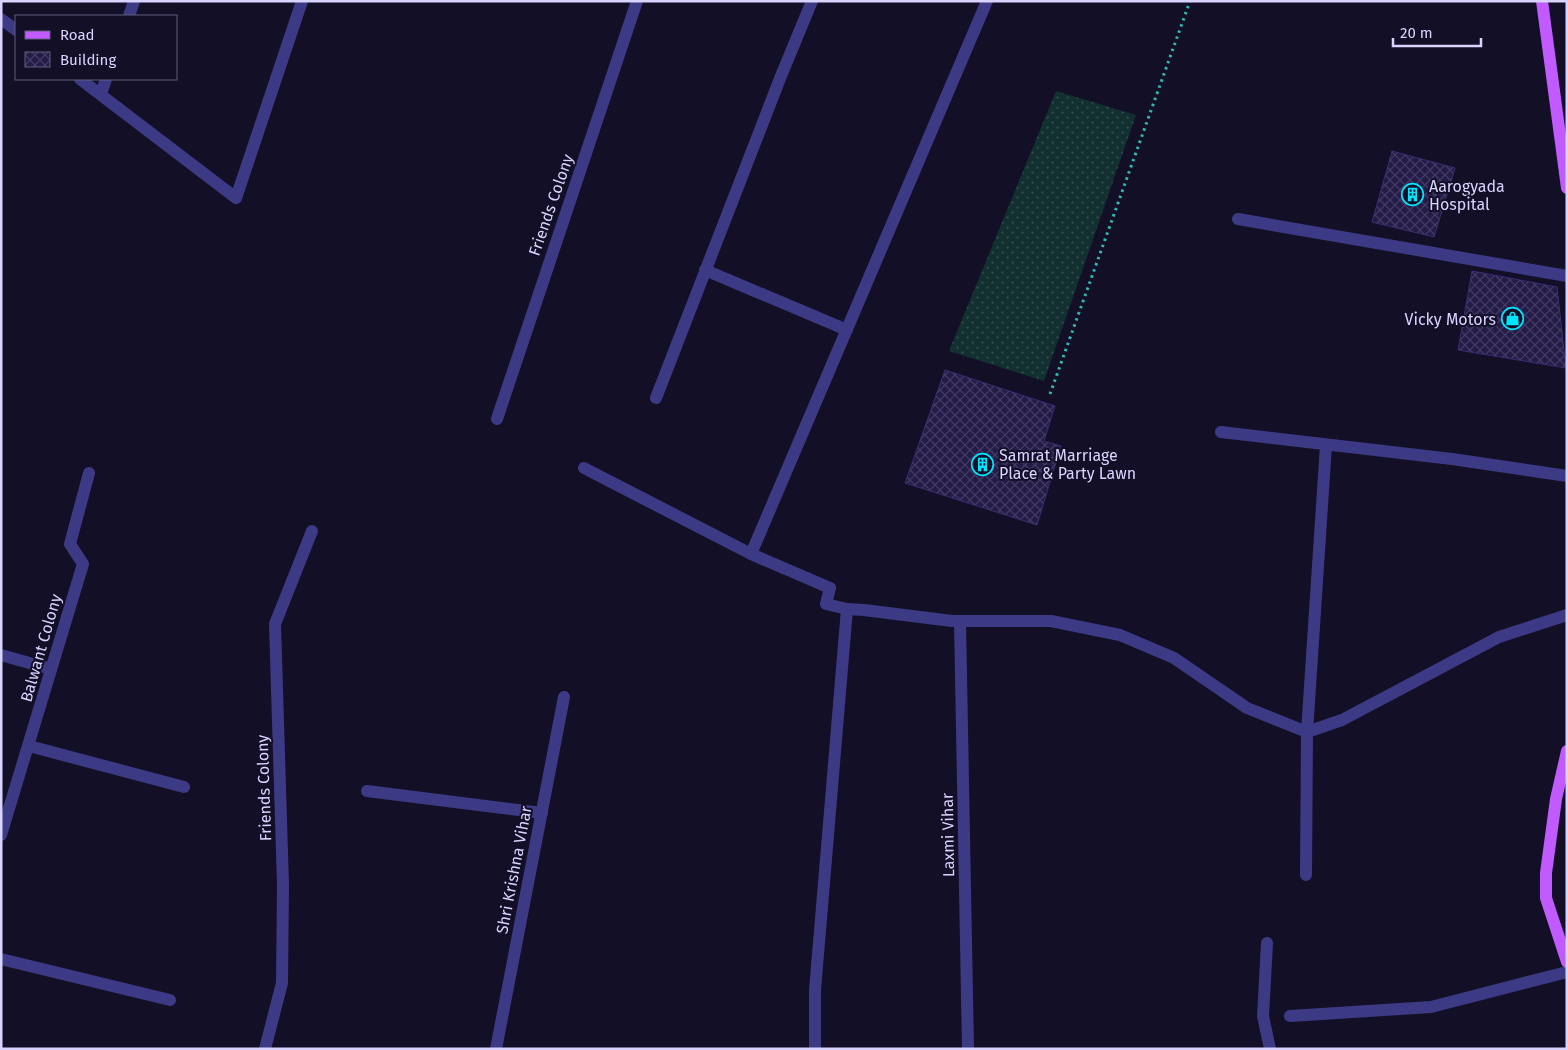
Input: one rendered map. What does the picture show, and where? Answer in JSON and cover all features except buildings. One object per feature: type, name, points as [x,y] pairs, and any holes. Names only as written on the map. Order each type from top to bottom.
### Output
[{"type":"main road","points":[[1542,1],[1567,188]]},
{"type":"main road","points":[[1567,751],[1556,799],[1546,874],[1546,898],[1567,962]]},
{"type":"street","points":[[129,15],[134,1]]},
{"type":"street","points":[[81,80],[236,198],[302,1]]},
{"type":"street","name":"Friends Colony","points":[[497,419],[636,1]]},
{"type":"street","points":[[656,398],[812,1]]},
{"type":"street","points":[[751,554],[986,1]]},
{"type":"street","points":[[1,19],[15,29]]},
{"type":"street","points":[[101,94],[106,80]]},
{"type":"street","points":[[1238,220],[1567,276]]},
{"type":"street","points":[[705,270],[847,330]]},
{"type":"street","points":[[1221,432],[1452,459],[1567,476]]},
{"type":"street","points":[[1306,875],[1308,732],[1326,445]]},
{"type":"street","points":[[584,468],[751,554],[830,588],[826,604],[847,609],[960,620],[1051,621],[1120,635],[1174,658],[1247,708],[1308,732],[1342,720],[1499,637],[1567,615]]},
{"type":"street","name":"Balwant Colony","points":[[1,835],[83,564],[70,544],[89,473]]},
{"type":"street","name":"Friends Colony","points":[[265,1049],[282,983],[283,885],[276,624],[312,531]]},
{"type":"street","points":[[815,1049],[815,990],[847,609]]},
{"type":"street","name":"Laxmi Vihar","points":[[960,620],[968,1049]]},
{"type":"street","points":[[1,655],[52,669]]},
{"type":"street","name":"Shri Krishna Vihar","points":[[496,1049],[564,697]]},
{"type":"street","points":[[29,746],[184,787]]},
{"type":"street","points":[[367,791],[542,813]]},
{"type":"street","points":[[1267,942],[1264,1016],[1270,1049]]},
{"type":"street","points":[[1,960],[170,1000]]},
{"type":"street","points":[[1290,1016],[1431,1007],[1567,972]]},
{"type":"path","points":[[1050,394],[1190,1]]},
{"type":"green space","points":[[1056,91],[1136,115],[1044,381],[949,351]]},
{"type":"place","name":"Aarogyada Hospital","points":[[1413,195]]},
{"type":"place","name":"Vicky Motors","points":[[1512,319]]},
{"type":"place","name":"Samrat Marriage Place & Party Lawn","points":[[983,464]]}]
